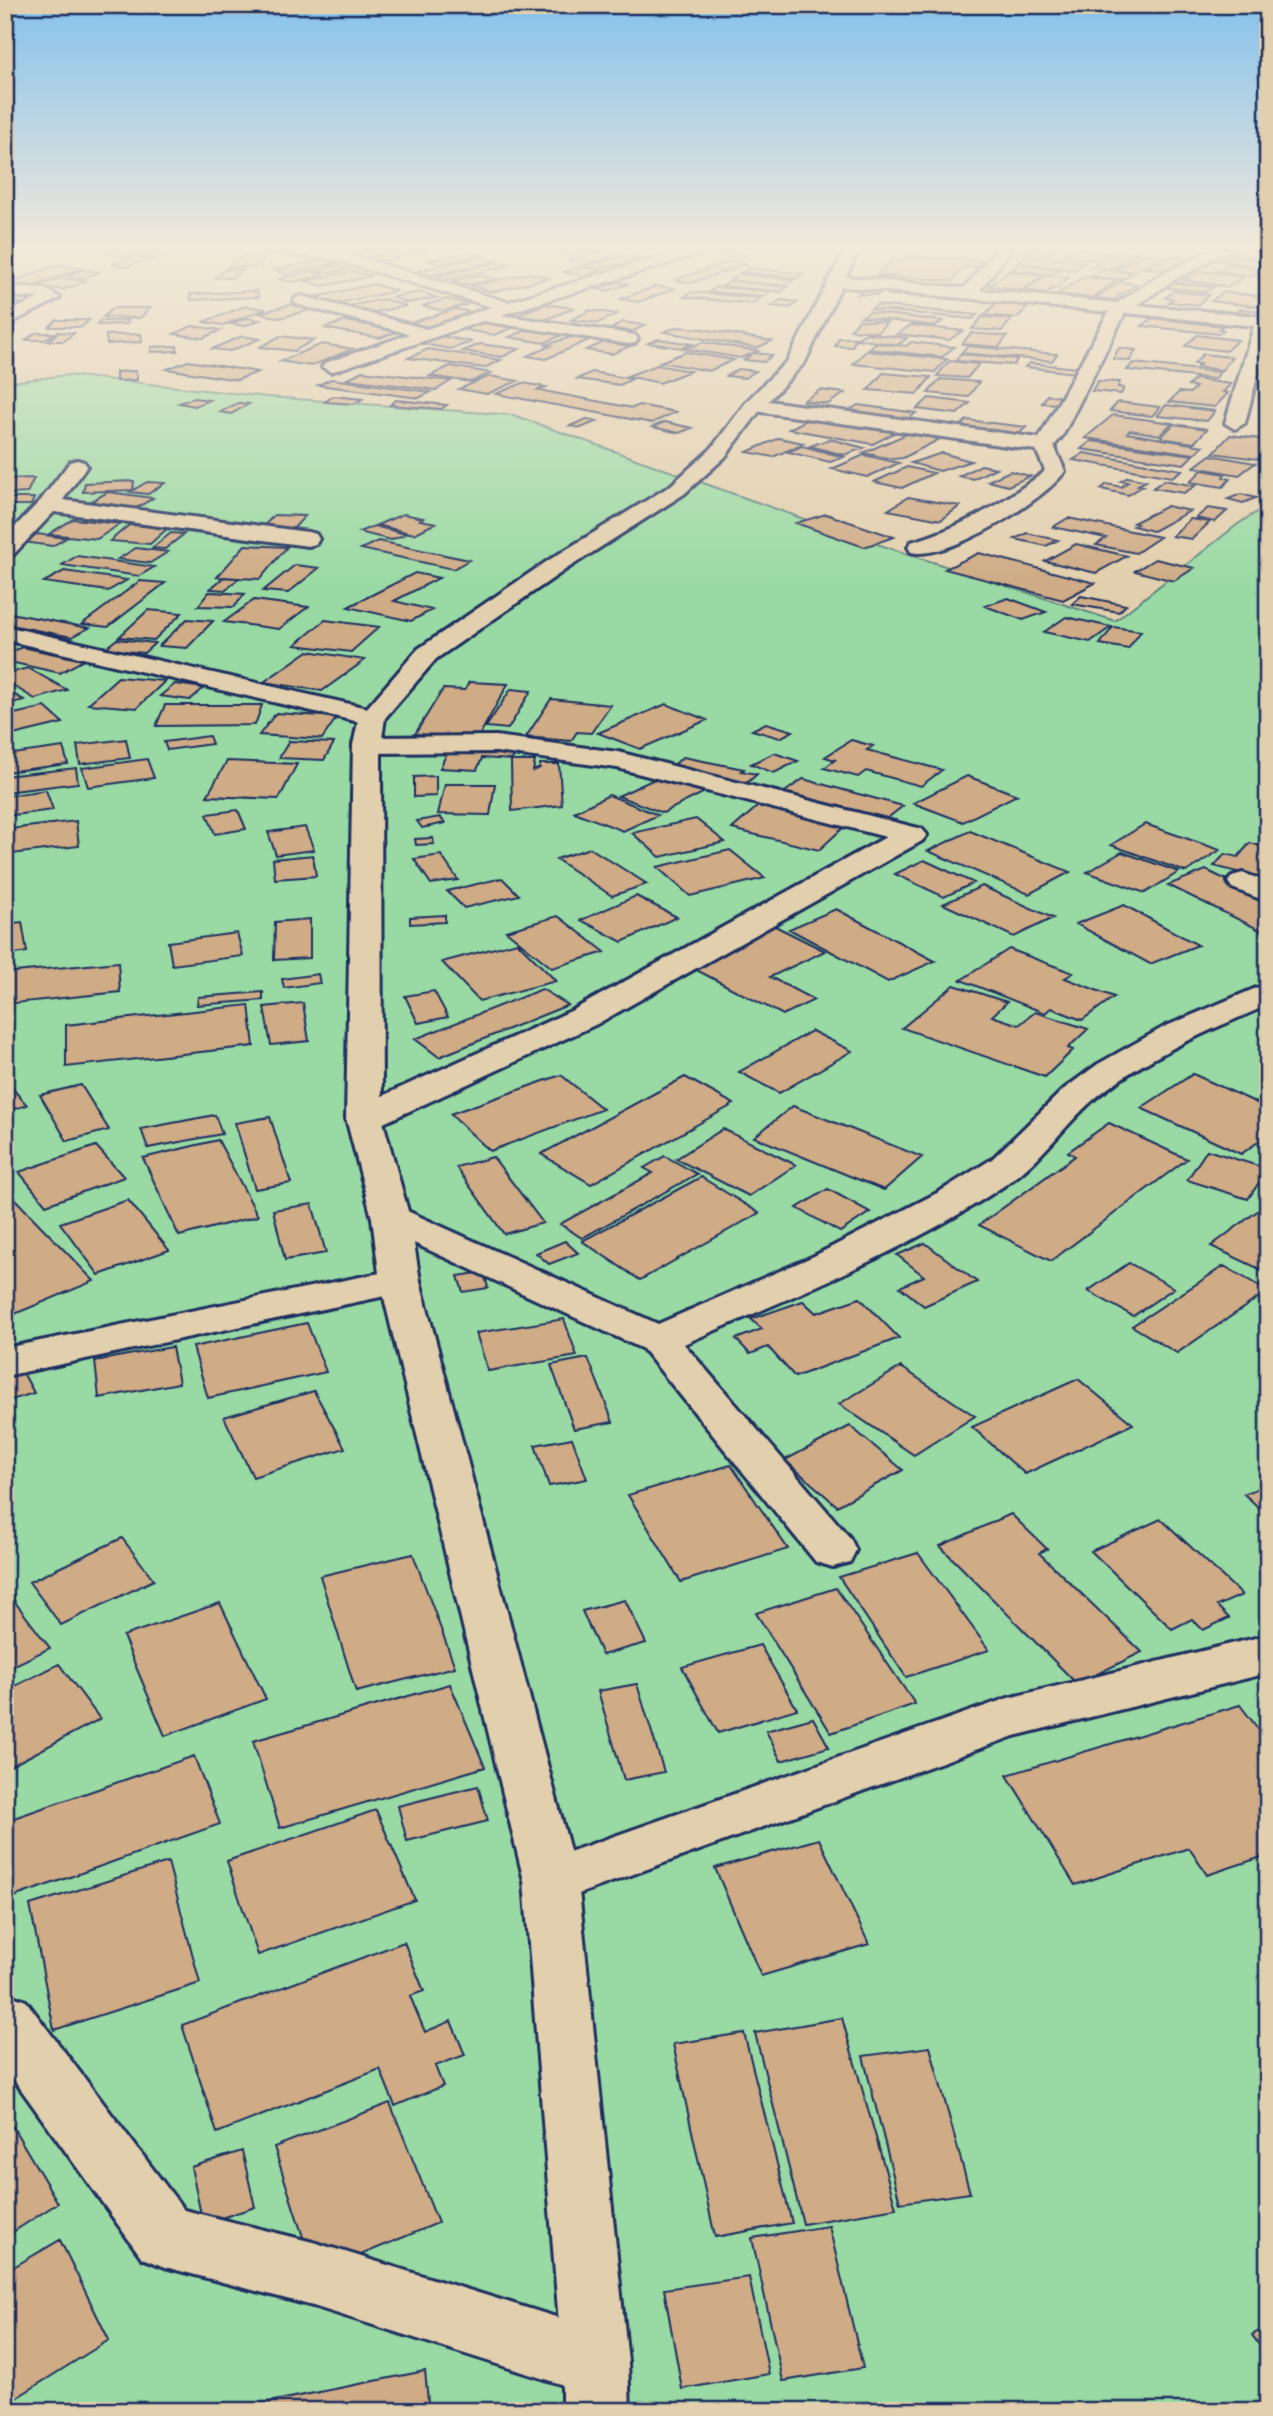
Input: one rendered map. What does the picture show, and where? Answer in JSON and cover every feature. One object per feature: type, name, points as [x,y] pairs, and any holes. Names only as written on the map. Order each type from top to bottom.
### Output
[{"type":"street","points":[[331,367],[346,362]]},
{"type":"street","points":[[5,2019],[165,2236],[313,2274],[596,2386],[551,1881],[400,1282],[391,1218],[364,1118],[370,731],[427,654],[557,565],[687,482],[718,453],[754,405],[796,362]]},
{"type":"street","points":[[1044,444],[1053,435],[1091,362]]},
{"type":"street","points":[[1236,423],[1250,362]]},
{"type":"street","points":[[754,405],[1044,444]]},
{"type":"street","points":[[919,547],[974,530],[1051,477],[1055,471],[1044,444]]},
{"type":"street","points":[[5,550],[49,505],[77,466]]},
{"type":"street","points":[[49,505],[308,539]]},
{"type":"street","points":[[5,633],[370,731],[618,760],[912,835],[586,1017],[364,1118]]},
{"type":"street","points":[[658,1340],[824,1266],[995,1175],[1028,1147],[1087,1088],[1133,1056],[1188,1028],[1268,993]]},
{"type":"street","points":[[391,1218],[658,1340],[833,1550]]},
{"type":"street","points":[[5,1362],[400,1282]]},
{"type":"street","points":[[551,1881],[1008,1718],[1268,1654]]},
{"type":"green space","points":[[67,375],[269,397],[513,415],[843,533],[1115,621],[1238,524],[1268,505],[1268,2411],[5,2411],[5,383]]},
{"type":"building","points":[[193,362],[258,372],[237,380],[167,369]]},
{"type":"building","points":[[285,362],[322,362],[311,366]]},
{"type":"building","points":[[436,362],[497,362],[484,368]]},
{"type":"building","points":[[661,362],[730,362],[709,371]]},
{"type":"building","points":[[855,362],[944,362],[935,372],[853,364]]},
{"type":"building","points":[[948,362],[979,364],[967,378],[937,376]]},
{"type":"building","points":[[967,362],[1016,362],[1014,365]]},
{"type":"building","points":[[1196,362],[1228,362],[1222,370],[1197,367],[1200,364],[1194,364]]},
{"type":"building","points":[[1029,363],[1078,368],[1074,373],[1025,367]]},
{"type":"building","points":[[1133,363],[1220,372],[1215,379],[1127,370]]},
{"type":"building","points":[[657,365],[690,371],[660,383],[627,376]]},
{"type":"building","points":[[450,366],[491,373],[471,382],[430,376]]},
{"type":"building","points":[[738,369],[756,371],[745,378],[727,376]]},
{"type":"building","points":[[136,371],[137,380],[116,381],[116,372]]},
{"type":"building","points":[[362,371],[451,381],[436,390],[347,379]]},
{"type":"building","points":[[592,372],[632,379],[620,385],[577,379]]},
{"type":"building","points":[[883,373],[931,377],[917,394],[868,390]]},
{"type":"building","points":[[490,376],[518,381],[487,394],[459,389]]},
{"type":"building","points":[[331,379],[431,392],[419,398],[318,385]]},
{"type":"building","points":[[940,379],[979,382],[968,397],[928,393]]},
{"type":"building","points":[[1195,379],[1231,384],[1223,392],[1228,393],[1215,407],[1169,402],[1179,392],[1190,393],[1196,387],[1188,386]]},
{"type":"building","points":[[1098,381],[1120,382],[1118,387],[1124,388],[1121,394],[1092,391]]},
{"type":"building","points":[[523,383],[546,387],[538,390],[633,408],[639,405],[676,412],[652,423],[496,394]]},
{"type":"building","points":[[820,390],[845,393],[828,404],[803,401]]},
{"type":"building","points":[[1047,395],[1063,397],[1058,404],[1042,403]]},
{"type":"building","points":[[333,396],[362,399],[354,404],[325,402]]},
{"type":"building","points":[[194,398],[209,400],[195,406],[179,403]]},
{"type":"building","points":[[929,398],[970,403],[957,414],[917,409]]},
{"type":"building","points":[[396,400],[447,405],[441,409],[390,405]]},
{"type":"building","points":[[1118,402],[1160,407],[1152,416],[1110,411]]},
{"type":"building","points":[[238,403],[249,404],[231,414],[220,412]]},
{"type":"building","points":[[858,405],[916,413],[901,424],[842,415]]},
{"type":"building","points":[[1166,405],[1215,411],[1207,421],[1157,416]]},
{"type":"building","points":[[816,415],[900,430],[873,444],[789,429]]},
{"type":"building","points":[[1113,415],[1172,423],[1160,435],[1130,430],[1127,433],[1203,446],[1194,454],[1085,438]]},
{"type":"building","points":[[587,419],[597,421],[581,428],[570,426]]},
{"type":"building","points":[[967,420],[1026,427],[1018,435],[958,428]]},
{"type":"building","points":[[665,422],[692,428],[679,433],[652,427]]},
{"type":"building","points":[[1174,424],[1207,429],[1194,443],[1160,438]]},
{"type":"building","points":[[909,433],[940,439],[903,458],[893,459],[863,453]]},
{"type":"building","points":[[1230,435],[1268,440],[1268,448],[1258,459],[1213,453]]},
{"type":"building","points":[[779,438],[804,443],[773,457],[747,452]]},
{"type":"building","points":[[830,439],[864,448],[844,455],[810,446]]},
{"type":"building","points":[[1091,441],[1193,455],[1184,464],[1081,449]]},
{"type":"building","points":[[802,446],[844,457],[830,462],[788,452]]},
{"type":"building","points":[[942,453],[971,461],[940,471],[911,463]]},
{"type":"building","points":[[1084,453],[1182,470],[1172,477],[1073,460]]},
{"type":"building","points":[[864,455],[899,463],[867,477],[832,469]]},
{"type":"building","points":[[1210,455],[1255,463],[1239,475],[1194,467]]},
{"type":"building","points":[[981,465],[996,468],[973,479],[959,476]]},
{"type":"building","points":[[907,467],[934,473],[902,488],[874,482]]},
{"type":"building","points":[[1202,470],[1225,474],[1223,477],[1230,479],[1223,487],[1190,482]]},
{"type":"building","points":[[1010,471],[1030,476],[1008,486],[988,481]]},
{"type":"building","points":[[1128,477],[1146,481],[1138,485],[1143,486],[1128,495],[1101,489],[1107,484],[1121,487],[1128,482],[1121,481]]},
{"type":"building","points":[[34,478],[27,493],[5,494],[5,479]]},
{"type":"building","points":[[1164,480],[1195,486],[1184,493],[1153,488]]},
{"type":"building","points":[[134,481],[133,490],[83,492],[85,483]]},
{"type":"building","points":[[147,482],[165,483],[148,494],[130,492]]},
{"type":"building","points":[[108,492],[153,498],[133,510],[86,504]]},
{"type":"building","points":[[1241,494],[1256,498],[1243,503],[1228,499]]},
{"type":"building","points":[[908,497],[960,506],[941,520],[888,510]]},
{"type":"building","points":[[5,498],[34,498],[31,505],[5,505]]},
{"type":"building","points":[[1167,506],[1190,511],[1153,531],[1133,526],[1137,524],[1133,523]]},
{"type":"building","points":[[1208,508],[1227,511],[1215,522],[1196,518]]},
{"type":"building","points":[[403,514],[436,523],[414,534],[377,525]]},
{"type":"building","points":[[826,514],[894,537],[864,547],[796,523]]},
{"type":"building","points":[[274,515],[305,516],[292,530],[262,528]]},
{"type":"building","points":[[1068,518],[1160,537],[1136,553],[1096,545],[1106,538],[1053,527]]},
{"type":"building","points":[[73,519],[120,524],[97,539],[49,534]]},
{"type":"building","points":[[1190,519],[1210,522],[1192,539],[1172,536]]},
{"type":"building","points":[[129,525],[169,527],[150,544],[110,541]]},
{"type":"building","points":[[374,526],[406,534],[391,540],[359,532]]},
{"type":"building","points":[[171,533],[184,534],[165,549],[152,548]]},
{"type":"building","points":[[1027,533],[1058,540],[1046,546],[1015,539]]},
{"type":"building","points":[[37,534],[66,538],[52,546],[23,542]]},
{"type":"building","points":[[378,541],[469,560],[453,569],[361,549]]},
{"type":"building","points":[[1076,544],[1127,556],[1096,573],[1045,561]]},
{"type":"building","points":[[245,545],[287,547],[260,579],[217,577]]},
{"type":"building","points":[[136,548],[168,552],[150,563],[118,559]]},
{"type":"building","points":[[979,553],[1095,583],[1063,600],[945,569]]},
{"type":"building","points":[[77,556],[154,567],[139,576],[62,565]]},
{"type":"building","points":[[1155,559],[1194,568],[1174,581],[1135,571]]},
{"type":"building","points":[[295,565],[319,568],[288,593],[263,591]]},
{"type":"building","points":[[64,571],[127,580],[108,591],[44,582]]},
{"type":"building","points":[[415,573],[439,578],[394,601],[432,610],[411,621],[348,607]]},
{"type":"building","points":[[224,577],[239,578],[226,590],[210,589]]},
{"type":"building","points":[[140,581],[165,583],[108,627],[82,624]]},
{"type":"building","points":[[209,592],[245,594],[234,607],[198,606]]},
{"type":"building","points":[[1081,596],[1126,605],[1119,612],[1072,604]]},
{"type":"building","points":[[1008,598],[1046,612],[1023,620],[985,606]]},
{"type":"building","points":[[254,600],[308,607],[279,629],[224,622]]},
{"type":"building","points":[[148,610],[182,613],[154,640],[119,637]]},
{"type":"building","points":[[5,612],[89,628],[72,637],[5,624]]},
{"type":"building","points":[[1066,617],[1111,627],[1090,642],[1044,632]]},
{"type":"building","points":[[187,619],[213,621],[187,648],[159,646]]},
{"type":"building","points":[[325,620],[379,627],[351,652],[295,645]]},
{"type":"building","points":[[1113,627],[1141,631],[1128,649],[1100,644]]},
{"type":"building","points":[[117,639],[155,643],[144,653],[104,649]]},
{"type":"building","points":[[22,647],[84,660],[60,673],[5,661],[5,655]]},
{"type":"building","points":[[308,651],[365,660],[322,691],[264,682]]},
{"type":"building","points":[[28,668],[67,690],[35,699],[5,681],[5,674]]},
{"type":"building","points":[[118,677],[165,681],[137,708],[88,704]]},
{"type":"building","points":[[469,682],[508,684],[478,738],[415,734],[443,689],[465,690]]},
{"type":"building","points":[[175,684],[204,688],[190,700],[160,696]]},
{"type":"building","points":[[511,689],[531,691],[508,729],[486,727]]},
{"type":"building","points":[[5,690],[24,700],[5,705]]},
{"type":"building","points":[[551,699],[611,705],[591,733],[577,732],[571,741],[526,737]]},
{"type":"building","points":[[666,704],[707,720],[640,749],[598,733]]},
{"type":"building","points":[[165,705],[262,705],[255,725],[156,726]]},
{"type":"building","points":[[45,707],[63,723],[5,737],[5,716]]},
{"type":"building","points":[[276,713],[337,717],[322,739],[259,735]]},
{"type":"building","points":[[766,723],[793,731],[780,738],[752,730]]},
{"type":"building","points":[[209,736],[212,744],[167,750],[164,742]]},
{"type":"building","points":[[126,739],[130,758],[80,764],[77,745]]},
{"type":"building","points":[[851,740],[873,746],[867,750],[942,770],[921,786],[866,771],[858,777],[824,768],[835,760],[825,757]]},
{"type":"building","points":[[289,741],[334,743],[324,760],[279,758]]},
{"type":"building","points":[[63,747],[68,764],[5,772],[5,755]]},
{"type":"building","points":[[449,748],[516,752],[512,760],[482,758],[477,770],[440,768]]},
{"type":"building","points":[[774,753],[798,761],[774,773],[751,764]]},
{"type":"building","points":[[683,757],[757,774],[746,784],[669,769]]},
{"type":"building","points":[[147,759],[154,778],[88,787],[82,768]]},
{"type":"building","points":[[227,761],[297,764],[279,799],[207,796]]},
{"type":"building","points":[[511,761],[535,761],[533,771],[540,768],[540,764],[559,764],[562,805],[512,811]]},
{"type":"building","points":[[76,768],[78,783],[5,792],[5,776]]},
{"type":"building","points":[[663,775],[707,791],[663,813],[618,796]]},
{"type":"building","points":[[436,776],[436,796],[414,797],[414,777]]},
{"type":"building","points":[[967,776],[1017,795],[963,822],[913,803]]},
{"type":"building","points":[[803,779],[903,806],[880,824],[779,796]]},
{"type":"building","points":[[445,784],[495,784],[490,815],[438,814]]},
{"type":"building","points":[[46,790],[53,810],[5,816],[5,796]]},
{"type":"building","points":[[609,795],[658,815],[623,831],[574,812]]},
{"type":"building","points":[[758,806],[845,826],[819,850],[732,829]]},
{"type":"building","points":[[238,810],[246,829],[215,834],[207,814]]},
{"type":"building","points":[[440,817],[445,823],[422,828],[417,821]]},
{"type":"building","points":[[696,819],[725,842],[660,857],[632,833]]},
{"type":"building","points":[[76,821],[79,846],[12,854],[10,829]]},
{"type":"building","points":[[1145,824],[1220,850],[1186,872],[1111,845]]},
{"type":"building","points":[[305,827],[314,850],[276,855],[268,832]]},
{"type":"building","points":[[970,831],[1070,872],[1029,894],[928,851]]},
{"type":"building","points":[[433,838],[434,844],[416,845],[415,839]]},
{"type":"building","points":[[1250,843],[1268,848],[1268,880],[1214,866],[1225,854],[1238,857]]},
{"type":"building","points":[[590,848],[647,884],[612,896],[556,859]]},
{"type":"building","points":[[730,850],[765,878],[690,896],[657,867]]},
{"type":"building","points":[[1122,852],[1179,872],[1145,893],[1087,872]]},
{"type":"building","points":[[313,855],[316,876],[275,879],[273,859]]},
{"type":"building","points":[[441,855],[458,880],[431,884],[414,859]]},
{"type":"building","points":[[924,860],[974,883],[944,897],[895,874]]},
{"type":"building","points":[[1206,870],[1268,900],[1268,934],[1168,885]]},
{"type":"building","points":[[502,878],[519,895],[464,908],[447,891]]},
{"type":"building","points":[[982,886],[1053,918],[1014,937],[943,904]]},
{"type":"building","points":[[636,896],[677,917],[622,942],[581,920]]},
{"type":"building","points":[[1124,905],[1198,945],[1150,964],[1076,924]]},
{"type":"building","points":[[836,909],[935,961],[888,982],[789,929]]},
{"type":"building","points":[[445,915],[445,922],[410,924],[410,917]]},
{"type":"building","points":[[558,916],[605,952],[552,968],[506,931]]},
{"type":"building","points":[[310,919],[310,958],[274,960],[275,922]]},
{"type":"building","points":[[22,922],[27,952],[5,956],[5,924]]},
{"type":"building","points":[[773,925],[825,951],[770,977],[814,1000],[783,1015],[687,965]]},
{"type":"building","points":[[237,933],[243,956],[172,965],[168,942]]},
{"type":"building","points":[[517,942],[556,981],[479,1001],[442,962]]},
{"type":"building","points":[[1009,949],[1073,973],[1065,978],[1114,997],[1082,1020],[1051,1008],[1045,1013],[961,980]]},
{"type":"building","points":[[118,962],[120,992],[5,1004],[5,973]]},
{"type":"building","points":[[318,974],[320,983],[284,988],[282,979]]},
{"type":"building","points":[[954,985],[1007,1002],[992,1016],[1019,1025],[1035,1012],[1088,1029],[1068,1048],[1073,1050],[1045,1077],[902,1028]]},
{"type":"building","points":[[542,989],[568,1005],[439,1057],[415,1039]]},
{"type":"building","points":[[434,991],[448,1017],[418,1023],[405,996]]},
{"type":"building","points":[[263,992],[263,1000],[197,1005],[198,997]]},
{"type":"building","points":[[303,1003],[309,1041],[271,1045],[264,1007]]},
{"type":"building","points":[[249,1005],[254,1046],[66,1067],[66,1025]]},
{"type":"building","points":[[812,1031],[852,1051],[779,1093],[739,1072]]},
{"type":"building","points":[[1193,1074],[1268,1108],[1268,1135],[1241,1154],[1141,1108]]},
{"type":"building","points":[[561,1075],[603,1109],[490,1151],[450,1114]]},
{"type":"building","points":[[685,1077],[734,1104],[591,1184],[541,1154]]},
{"type":"building","points":[[5,1080],[27,1105],[5,1112]]},
{"type":"building","points":[[81,1085],[109,1130],[67,1141],[40,1095]]},
{"type":"building","points":[[793,1106],[922,1157],[884,1190],[754,1137]]},
{"type":"building","points":[[215,1115],[222,1134],[148,1148],[141,1129]]},
{"type":"building","points":[[270,1117],[291,1183],[255,1189],[235,1123]]},
{"type":"building","points":[[1109,1123],[1187,1159],[1051,1261],[979,1225],[1075,1156],[1068,1152]]},
{"type":"building","points":[[723,1129],[796,1165],[749,1196],[676,1159]]},
{"type":"building","points":[[218,1140],[258,1216],[179,1236],[143,1158]]},
{"type":"building","points":[[96,1146],[124,1177],[46,1205],[19,1172]]},
{"type":"building","points":[[1207,1150],[1268,1169],[1248,1199],[1187,1180]]},
{"type":"building","points":[[665,1156],[697,1174],[582,1238],[560,1224],[653,1173],[644,1168]]},
{"type":"building","points":[[493,1157],[543,1223],[504,1234],[456,1167]]},
{"type":"building","points":[[701,1177],[759,1213],[640,1280],[582,1241]]},
{"type":"building","points":[[828,1189],[870,1212],[840,1232],[797,1208]]},
{"type":"building","points":[[10,1194],[94,1281],[5,1318],[5,1196]]},
{"type":"building","points":[[128,1200],[169,1250],[99,1275],[60,1223]]},
{"type":"building","points":[[1268,1203],[1268,1273],[1211,1246]]},
{"type":"building","points":[[312,1204],[326,1253],[285,1260],[273,1210]]},
{"type":"building","points":[[565,1241],[578,1253],[549,1264],[536,1253]]},
{"type":"building","points":[[925,1243],[977,1282],[924,1306],[900,1287],[924,1276],[897,1255]]},
{"type":"building","points":[[1129,1263],[1174,1288],[1133,1316],[1088,1291]]},
{"type":"building","points":[[1224,1266],[1268,1291],[1177,1353],[1132,1326]]},
{"type":"building","points":[[484,1272],[488,1288],[463,1292],[458,1276]]},
{"type":"building","points":[[860,1298],[899,1338],[795,1377],[768,1347],[750,1354],[736,1339],[762,1329],[751,1319],[803,1301],[816,1313]]},
{"type":"building","points":[[564,1319],[577,1356],[488,1371],[476,1333]]},
{"type":"building","points":[[307,1323],[326,1372],[208,1398],[193,1347]]},
{"type":"building","points":[[172,1347],[179,1383],[99,1398],[95,1361]]},
{"type":"building","points":[[588,1358],[613,1422],[574,1429],[551,1365]]},
{"type":"building","points":[[901,1367],[975,1416],[914,1455],[839,1404]]},
{"type":"building","points":[[21,1369],[34,1393],[5,1402],[5,1374]]},
{"type":"building","points":[[1078,1379],[1133,1424],[1025,1474],[972,1427]]},
{"type":"building","points":[[314,1391],[345,1448],[253,1477],[224,1417]]},
{"type":"building","points":[[850,1426],[903,1470],[837,1506],[785,1460]]},
{"type":"building","points":[[572,1438],[587,1479],[549,1486],[535,1445]]},
{"type":"building","points":[[731,1465],[788,1549],[681,1582],[628,1495]]},
{"type":"building","points":[[1268,1486],[1268,1516],[1244,1494]]},
{"type":"building","points":[[1011,1514],[1047,1549],[1039,1553],[1142,1652],[1077,1684],[940,1546]]},
{"type":"building","points":[[1161,1519],[1242,1595],[1217,1606],[1229,1618],[1203,1630],[1192,1619],[1172,1629],[1091,1551]]},
{"type":"building","points":[[122,1538],[154,1580],[61,1625],[29,1582]]},
{"type":"building","points":[[918,1553],[989,1650],[906,1677],[839,1577]]},
{"type":"building","points":[[413,1554],[455,1667],[356,1692],[320,1576]]},
{"type":"building","points":[[836,1588],[915,1704],[831,1733],[756,1613]]},
{"type":"building","points":[[5,1589],[50,1648],[5,1670]]},
{"type":"building","points":[[625,1600],[646,1643],[602,1655],[582,1611]]},
{"type":"building","points":[[220,1603],[266,1699],[165,1736],[123,1636]]},
{"type":"building","points":[[760,1645],[797,1709],[718,1733],[682,1667]]},
{"type":"building","points":[[59,1664],[100,1719],[5,1769],[5,1691]]},
{"type":"building","points":[[450,1684],[485,1767],[280,1828],[253,1741]]},
{"type":"building","points":[[637,1684],[664,1772],[624,1780],[598,1691]]},
{"type":"building","points":[[1240,1705],[1268,1742],[1268,1855],[1207,1875],[1189,1848],[1075,1885],[1007,1775]]},
{"type":"building","points":[[813,1718],[829,1747],[781,1761],[766,1731]]},
{"type":"building","points":[[194,1756],[220,1824],[5,1900],[5,1821]]},
{"type":"building","points":[[478,1786],[488,1821],[407,1841],[398,1806]]},
{"type":"building","points":[[376,1810],[415,1900],[258,1955],[227,1861]]},
{"type":"building","points":[[819,1839],[869,1944],[761,1976],[715,1868]]},
{"type":"building","points":[[168,1862],[200,1983],[54,2030],[30,1905]]},
{"type":"building","points":[[404,1942],[424,1991],[410,1996],[425,2032],[451,2021],[465,2055],[435,2066],[443,2086],[395,2106],[380,2069],[217,2133],[182,2025]]},
{"type":"building","points":[[842,2018],[896,2208],[803,2224],[755,2033]]},
{"type":"building","points":[[744,2033],[792,2223],[715,2237],[673,2044]]},
{"type":"building","points":[[930,2047],[970,2193],[900,2203],[863,2056]]},
{"type":"building","points":[[390,2103],[438,2223],[315,2274],[274,2147]]},
{"type":"building","points":[[5,2114],[58,2203],[5,2237]]},
{"type":"building","points":[[242,2151],[255,2207],[203,2224],[191,2167]]},
{"type":"building","points":[[829,2226],[863,2368],[783,2381],[752,2238]]},
{"type":"building","points":[[60,2240],[109,2340],[5,2405],[5,2272]]},
{"type":"building","points":[[749,2277],[769,2374],[682,2389],[664,2289]]},
{"type":"building","points":[[1268,2326],[1268,2357],[1252,2335]]},
{"type":"building","points":[[425,2371],[429,2411],[224,2411]]}]
